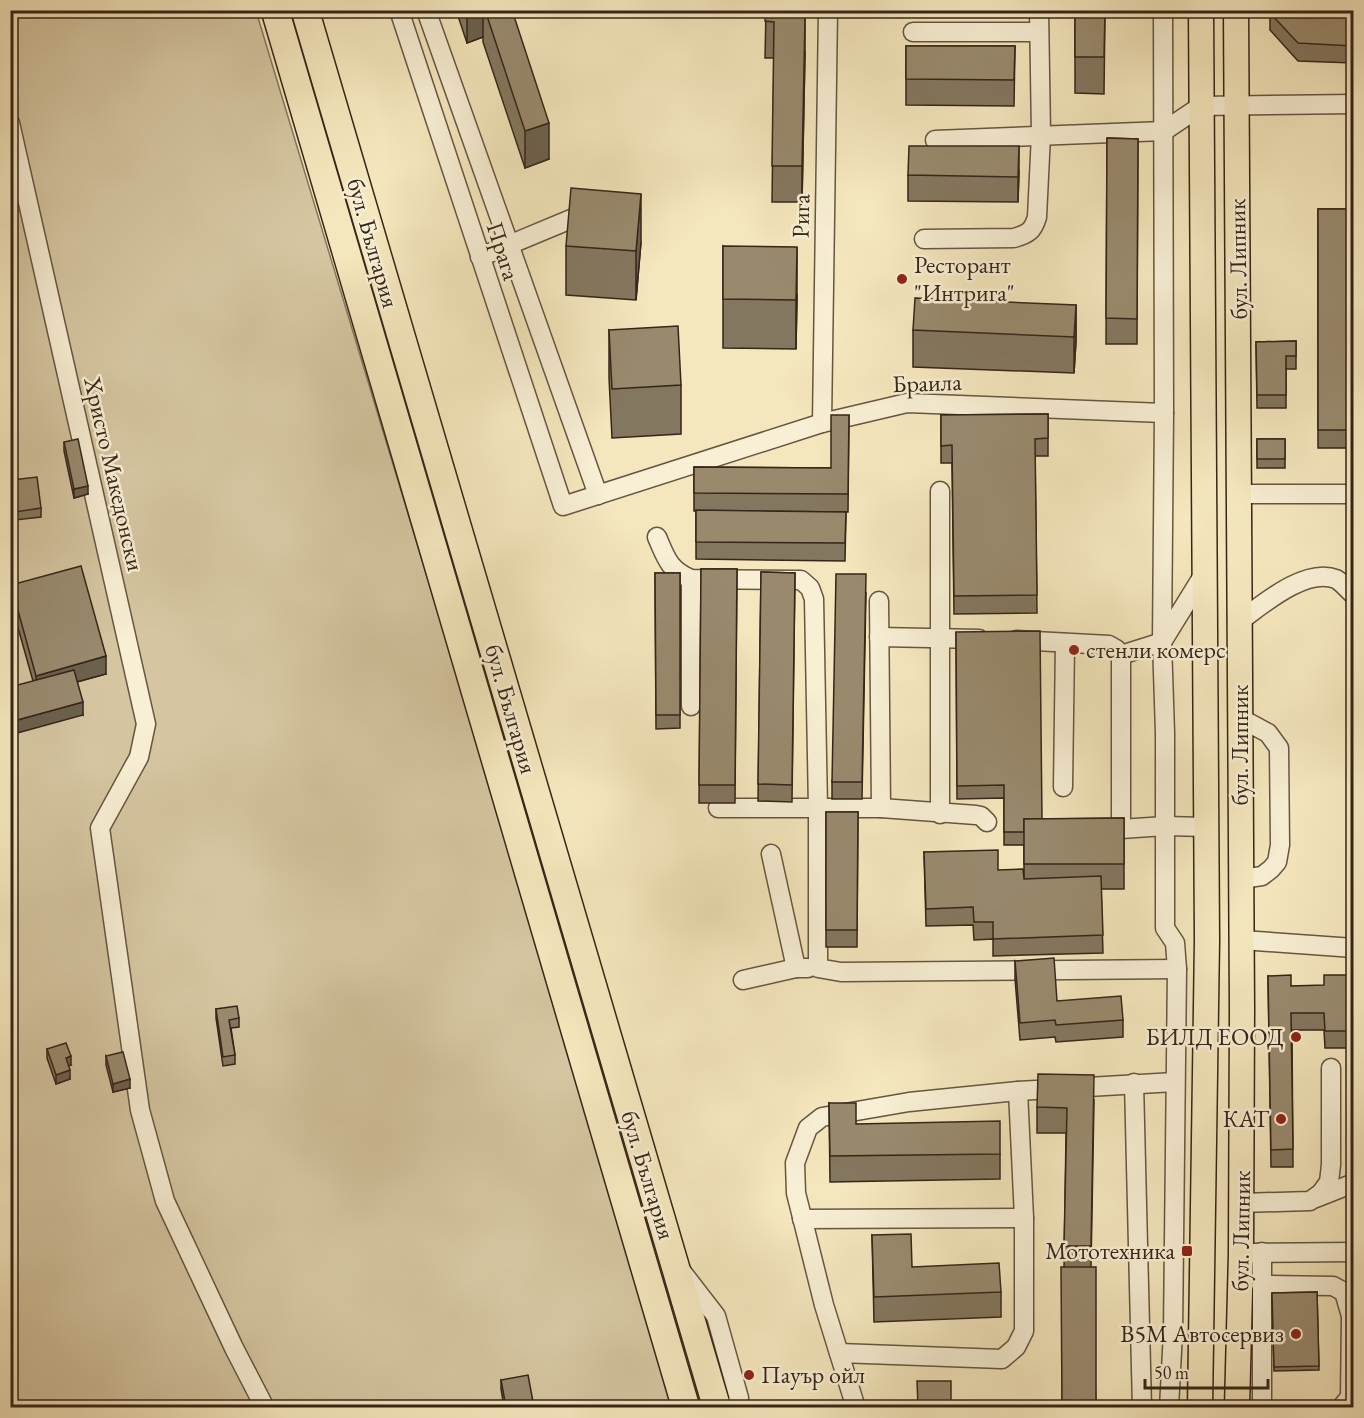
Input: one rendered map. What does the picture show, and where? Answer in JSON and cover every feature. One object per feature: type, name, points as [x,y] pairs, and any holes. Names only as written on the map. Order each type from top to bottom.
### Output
[{"type":"highway","name":"бул. България","points":[[275,10],[686,1407]]},
{"type":"highway","name":"бул. България","points":[[305,10],[717,1407]]},
{"type":"main road","name":"бул. Липник","points":[[1200,1407],[1207,940],[1201,10]]},
{"type":"main road","name":"бул. Липник","points":[[1236,10],[1242,1203],[1252,1253],[1237,1407]]},
{"type":"main road","points":[[1207,940],[1242,940]]},
{"type":"street","name":"Прага","points":[[399,10],[563,506]]},
{"type":"street","points":[[426,10],[598,495]]},
{"type":"street","name":"Рига","points":[[822,423],[828,10]]},
{"type":"street","points":[[924,239],[1014,238],[1026,235],[1034,228],[1037,217],[1041,135],[1039,10]]},
{"type":"street","points":[[1163,10],[1162,642],[1165,733],[1165,927],[1175,943],[1177,969],[1173,1332],[1169,1407]]},
{"type":"street","points":[[913,32],[1039,32]]},
{"type":"street","points":[[935,140],[1164,131],[1201,106],[1353,104]]},
{"type":"street","name":"Христо Македонски","points":[[10,123],[146,724],[139,757],[100,828],[140,1110],[165,1201],[234,1348],[265,1407]]},
{"type":"street","points":[[480,257],[588,212]]},
{"type":"street","name":"Браила","points":[[563,506],[822,423],[907,403],[1164,413]]},
{"type":"street","points":[[940,491],[940,814]]},
{"type":"street","points":[[1240,494],[1353,494]]},
{"type":"street","points":[[657,537],[670,566],[681,575],[691,579],[788,579],[801,580],[810,588],[814,599],[816,639],[818,968]]},
{"type":"street","points":[[1121,655],[1162,642],[1204,574]]},
{"type":"street","points":[[1240,621],[1277,594],[1315,576],[1337,579],[1353,595]]},
{"type":"street","points":[[691,579],[691,706]]},
{"type":"street","points":[[879,601],[880,808]]},
{"type":"street","points":[[879,637],[1109,645],[1116,649],[1121,655],[1121,829]]},
{"type":"street","points":[[1063,787],[1065,643]]},
{"type":"street","points":[[1240,718],[1268,733],[1279,747],[1280,845],[1277,862],[1271,869],[1262,876],[1241,879]]},
{"type":"street","points":[[718,808],[880,808],[975,815],[981,816],[987,822]]},
{"type":"street","points":[[1088,830],[1165,826],[1206,827]]},
{"type":"street","points":[[771,854],[796,968]]},
{"type":"street","points":[[1175,943],[1207,940]]},
{"type":"street","points":[[1242,940],[1353,948]]},
{"type":"street","points":[[742,980],[796,968],[818,968],[841,972],[1177,969]]},
{"type":"street","points":[[1310,1201],[1322,1193],[1329,1182],[1331,1068]]},
{"type":"street","points":[[856,1407],[824,1305],[796,1193],[795,1163],[808,1128],[822,1117],[909,1102],[1018,1091],[1175,1082]]},
{"type":"street","points":[[1134,1083],[1142,1407]]},
{"type":"street","points":[[839,1353],[1002,1359],[1016,1347],[1024,1331],[1024,1218],[1018,1091]]},
{"type":"street","points":[[1242,1203],[1310,1201],[1353,1183]]},
{"type":"street","points":[[802,1219],[1024,1218]]},
{"type":"street","points":[[1262,1407],[1261,1285],[1252,1253],[1353,1252]]},
{"type":"street","points":[[675,1263],[716,1316],[739,1398],[736,1407]]},
{"type":"street","points":[[1261,1285],[1333,1286],[1344,1292],[1351,1316],[1350,1397],[1341,1407]]},
{"type":"shaded area","points":[[10,11],[256,11],[678,1407],[11,1407]]},
{"type":"building","points":[[485,10],[512,10],[549,123],[525,131]]},
{"type":"building","points":[[766,10],[795,10],[795,16],[805,16],[802,166],[772,166],[774,22],[765,21]]},
{"type":"building","points":[[1075,10],[1105,10],[1104,57],[1075,57]]},
{"type":"building","points":[[1270,10],[1353,10],[1353,46],[1298,43],[1270,13]]},
{"type":"building","points":[[906,46],[1015,46],[1014,80],[906,79]]},
{"type":"building","points":[[1107,138],[1138,139],[1137,319],[1106,318]]},
{"type":"building","points":[[909,146],[1019,146],[1018,177],[908,175]]},
{"type":"building","points":[[571,188],[641,194],[636,251],[566,246]]},
{"type":"building","points":[[1318,209],[1353,209],[1353,430],[1318,430]]},
{"type":"building","points":[[723,246],[797,247],[796,300],[723,299]]},
{"type":"building","points":[[915,298],[1076,305],[1074,337],[913,330]]},
{"type":"building","points":[[678,326],[681,385],[612,389],[609,330]]},
{"type":"building","points":[[1296,341],[1296,356],[1286,356],[1286,395],[1257,395],[1256,342]]},
{"type":"building","points":[[1048,414],[1048,438],[1035,439],[1037,595],[954,596],[952,445],[941,446],[941,415]]},
{"type":"building","points":[[831,415],[849,415],[848,494],[694,493],[694,467],[831,468]]},
{"type":"building","points":[[78,439],[88,486],[74,489],[64,442]]},
{"type":"building","points":[[1257,439],[1285,439],[1285,459],[1257,459]]},
{"type":"building","points":[[37,477],[41,508],[15,512],[12,480]]},
{"type":"building","points":[[696,510],[846,512],[845,543],[696,542]]},
{"type":"building","points":[[81,566],[106,656],[36,676],[11,585]]},
{"type":"building","points":[[701,569],[737,569],[735,785],[699,785]]},
{"type":"building","points":[[761,572],[795,573],[792,785],[758,784]]},
{"type":"building","points":[[655,573],[680,573],[680,715],[656,715]]},
{"type":"building","points":[[836,574],[866,574],[862,782],[832,782]]},
{"type":"building","points":[[1040,631],[1042,819],[1024,819],[1024,832],[1004,832],[1004,785],[957,786],[956,632]]},
{"type":"building","points":[[74,670],[83,702],[10,722],[10,687]]},
{"type":"building","points":[[826,812],[858,812],[857,930],[826,930]]},
{"type":"building","points":[[1124,818],[1124,864],[1024,864],[1024,819]]},
{"type":"building","points":[[998,850],[998,870],[1023,869],[1024,879],[1101,876],[1103,935],[993,939],[993,922],[974,922],[973,907],[926,909],[924,852]]},
{"type":"building","points":[[1054,958],[1057,1001],[1121,996],[1123,1020],[1056,1025],[1055,1020],[1020,1023],[1015,961]]},
{"type":"building","name":"КАТ","points":[[1291,975],[1291,986],[1324,985],[1324,975],[1349,975],[1349,987],[1353,987],[1353,1055],[1349,1055],[1349,1031],[1325,1031],[1324,1013],[1291,1013],[1293,1149],[1271,1150],[1268,976]]},
{"type":"building","points":[[237,1006],[239,1018],[229,1020],[235,1055],[223,1057],[216,1009]]},
{"type":"building","points":[[66,1043],[71,1056],[66,1058],[70,1070],[56,1075],[47,1049]]},
{"type":"building","points":[[123,1052],[130,1079],[113,1084],[106,1056]]},
{"type":"building","points":[[1038,1074],[1094,1075],[1091,1246],[1064,1246],[1067,1108],[1037,1107]]},
{"type":"building","points":[[829,1103],[856,1103],[856,1124],[1000,1121],[1000,1154],[830,1156]]},
{"type":"building","points":[[911,1234],[912,1267],[999,1263],[1001,1292],[874,1297],[872,1235]]},
{"type":"building","points":[[1061,1267],[1096,1267],[1096,1407],[918,1407],[917,1381],[951,1381],[951,1405],[1062,1404]]},
{"type":"building","name":"В5М Автосервиз","points":[[1317,1292],[1319,1366],[1274,1367],[1272,1293]]},
{"type":"building","points":[[528,1375],[534,1407],[506,1407],[501,1380]]},
{"type":"place","name":"Ресторант \"Интрига\"","points":[[902,279]]},
{"type":"place","name":"стенли комерс","points":[[1074,650]]},
{"type":"place","name":"БИЛД ЕООД","points":[[1296,1037]]},
{"type":"place","name":"КАТ","points":[[1281,1119]]},
{"type":"place","name":"Мототехника","points":[[1187,1251]]},
{"type":"place","name":"В5М Автосервиз","points":[[1296,1334]]},
{"type":"place","name":"Пауър ойл","points":[[749,1375]]}]
